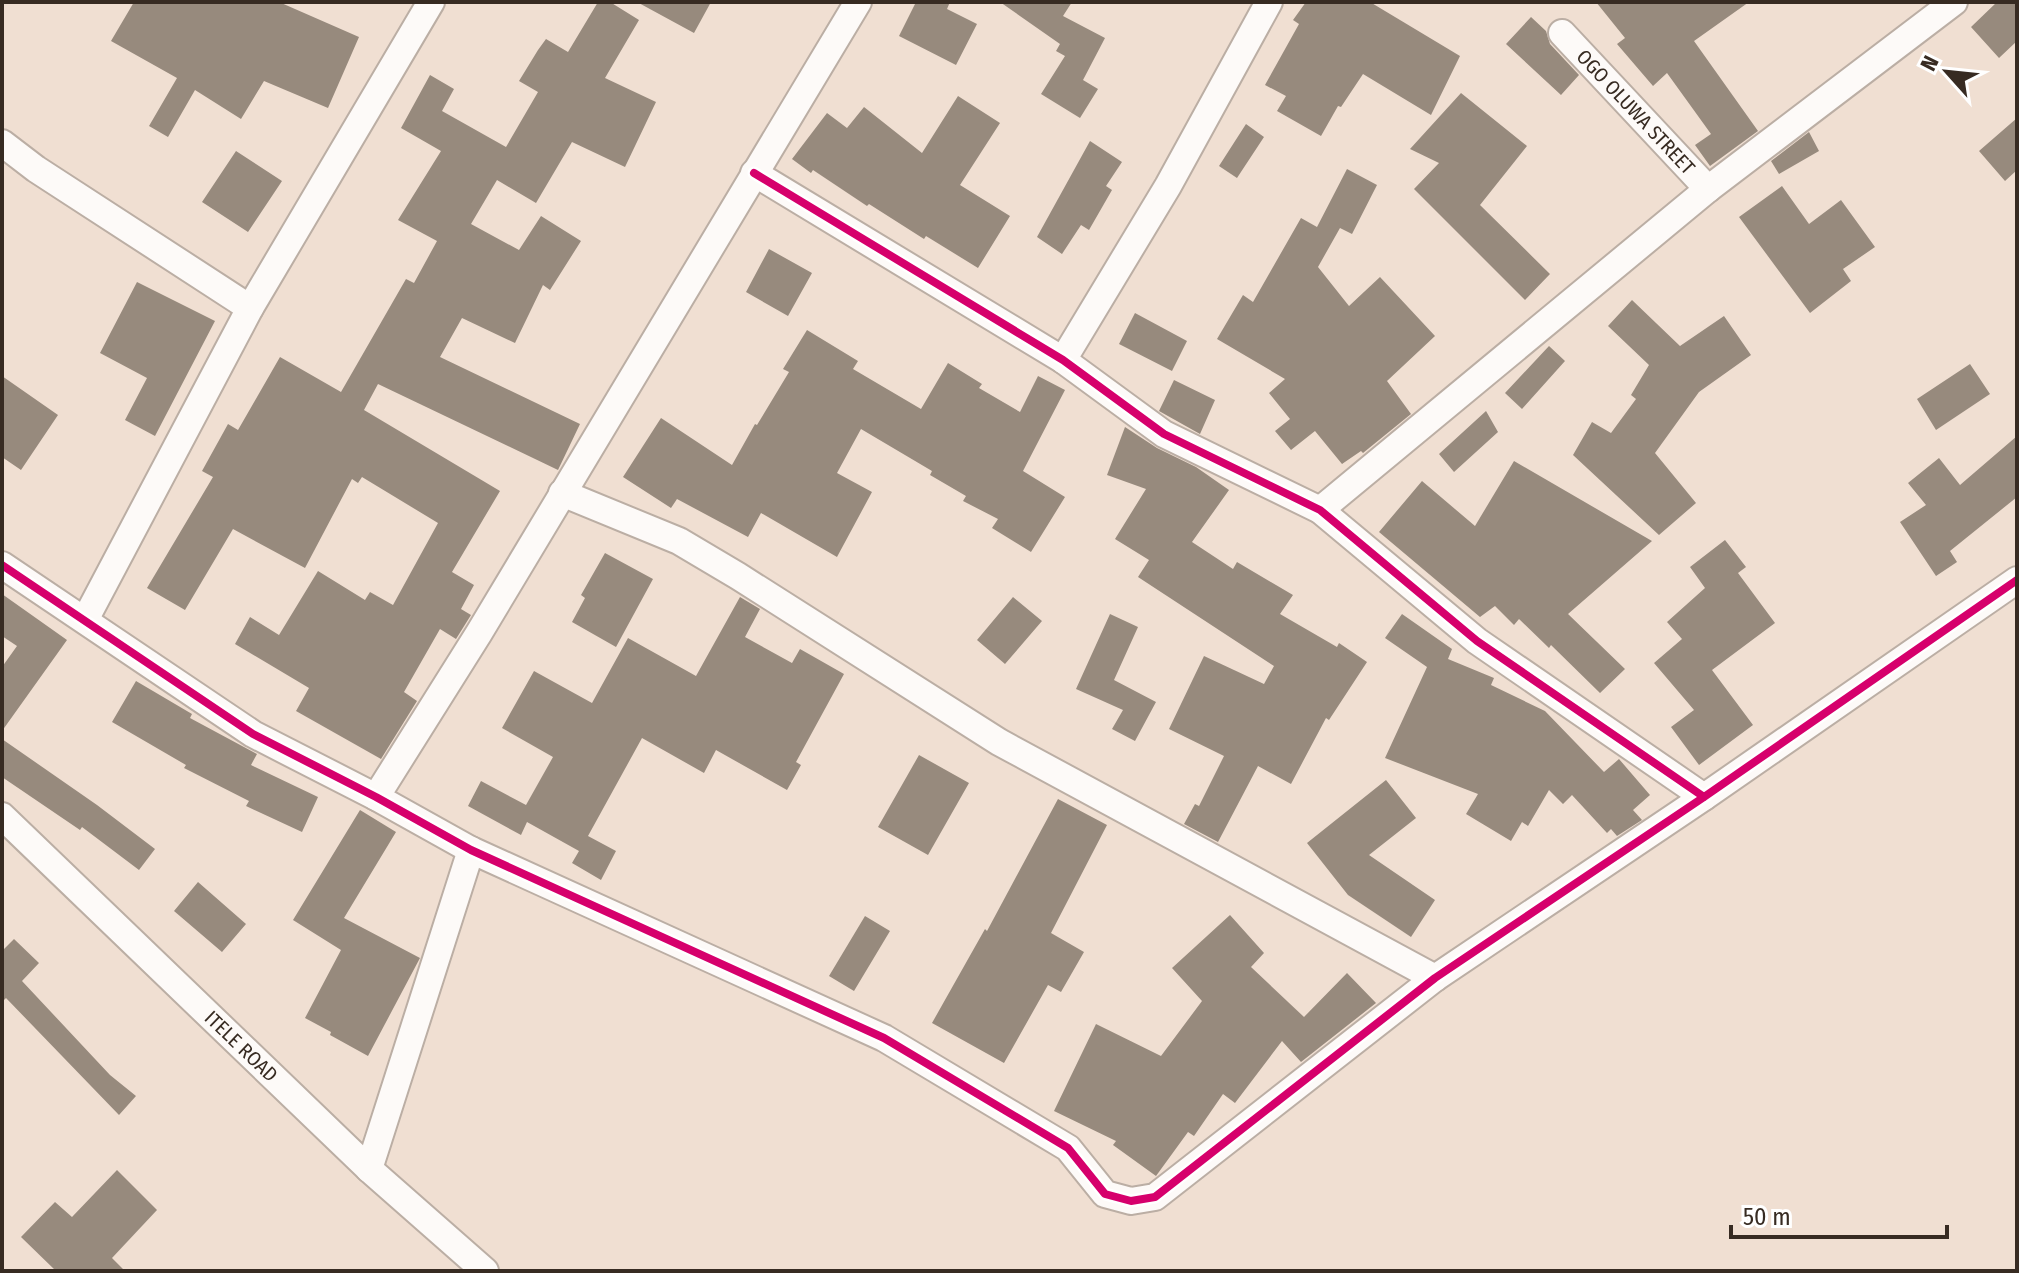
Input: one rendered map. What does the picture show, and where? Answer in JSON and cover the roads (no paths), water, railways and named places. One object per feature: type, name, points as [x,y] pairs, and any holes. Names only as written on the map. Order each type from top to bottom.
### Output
[{"type":"street","points":[[85,620],[250,308],[431,2]]},
{"type":"street","points":[[376,797],[858,2]]},
{"type":"street","points":[[1063,360],[1168,186],[1269,2]]},
{"type":"street","points":[[1320,510],[1708,189],[1954,2]]},
{"type":"street","name":"OGO OLUWA STREET","points":[[1562,33],[1708,189]]},
{"type":"street","points":[[2,143],[36,169],[250,308]]},
{"type":"street","points":[[754,173],[1063,360],[1164,434],[1320,510],[1477,641],[1704,797]]},
{"type":"street","points":[[562,493],[679,541],[999,742],[1435,978]]},
{"type":"street","points":[[2,565],[253,734],[471,850],[884,1038],[1068,1148],[1105,1194],[1131,1201],[1155,1197],[1435,978],[1704,797],[2017,580]]},
{"type":"street","name":"ITELE ROAD","points":[[2,816],[369,1169],[485,1271]]},
{"type":"street","points":[[369,1169],[471,850]]}]
